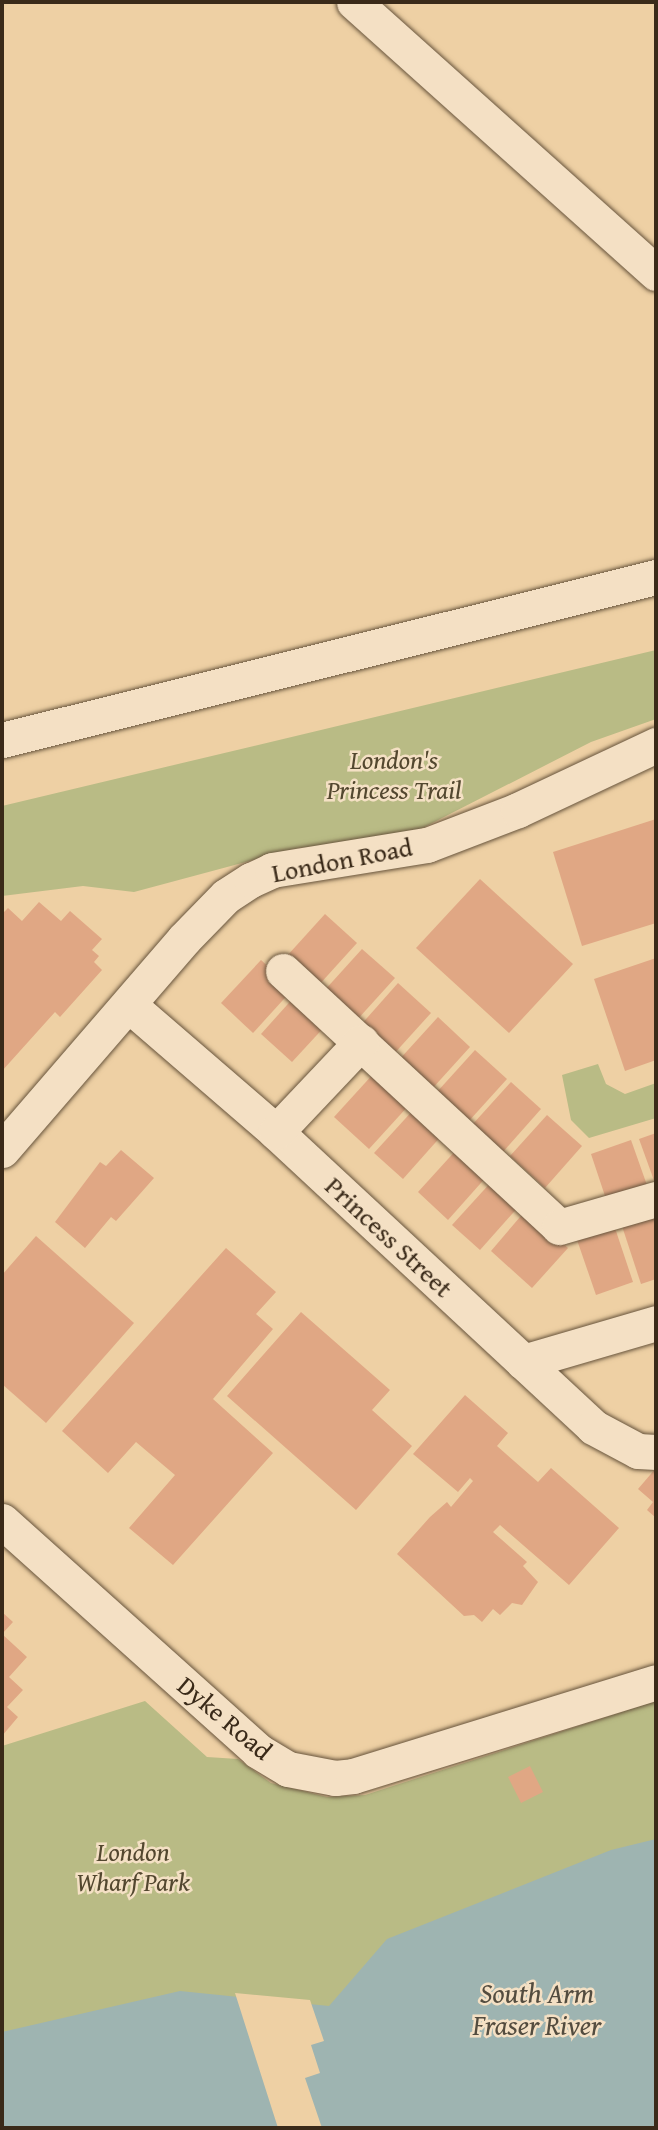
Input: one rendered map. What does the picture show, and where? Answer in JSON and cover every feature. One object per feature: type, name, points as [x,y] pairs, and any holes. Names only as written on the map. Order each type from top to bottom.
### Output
[{"type":"street","points":[[354,2],[656,273]]},
{"type":"street","points":[[2,740],[656,577]]},
{"type":"street","name":"London Road","points":[[2,1150],[184,939],[226,895],[272,870],[427,845],[518,810],[656,746]]},
{"type":"street","points":[[283,971],[559,1227],[656,1199]]},
{"type":"street","name":"Princess Street","points":[[129,1005],[276,1132],[593,1427],[638,1451],[656,1452]]},
{"type":"street","points":[[276,1132],[361,1042]]},
{"type":"street","points":[[523,1362],[656,1323]]},
{"type":"street","name":"Dyke Road","points":[[2,1521],[258,1751],[288,1769],[335,1778],[353,1776],[656,1682]]},
{"type":"green space","name":"London's Princess Trail","points":[[656,650],[656,719],[591,742],[405,837],[298,848],[134,892],[83,886],[2,896],[2,806]]},
{"type":"green space","points":[[598,1064],[606,1084],[625,1094],[656,1083],[656,1118],[589,1138],[571,1120],[562,1075]]},
{"type":"green space","name":"London Wharf Park","points":[[145,1701],[207,1757],[238,1759],[271,1783],[327,1797],[365,1795],[656,1701],[656,2128],[2,2128],[2,1746]]},
{"type":"water","name":"South Arm Fraser River","points":[[656,1839],[656,2128],[2,2128],[2,2032],[180,1991],[329,2006],[387,1939],[611,1850]]},
{"type":"pier","points":[[235,1993],[310,2000],[324,2041],[311,2045],[320,2073],[305,2078],[322,2128],[278,2128]]},
{"type":"building","points":[[656,819],[656,923],[582,946],[553,852]]},
{"type":"building","points":[[480,879],[573,964],[509,1033],[416,948]]},
{"type":"building","points":[[39,902],[61,921],[70,911],[102,939],[92,950],[99,956],[94,962],[102,970],[60,1017],[55,1012],[2,1071],[2,914],[8,908],[22,921]]},
{"type":"building","points":[[325,914],[357,943],[318,986],[286,957]]},
{"type":"building","points":[[362,949],[395,978],[356,1021],[323,992]]},
{"type":"building","points":[[656,958],[656,1060],[625,1071],[594,979]]},
{"type":"building","points":[[261,960],[293,989],[253,1033],[221,1003]]},
{"type":"building","points":[[398,983],[431,1013],[392,1056],[359,1027]]},
{"type":"building","points":[[296,995],[328,1023],[292,1062],[261,1034]]},
{"type":"building","points":[[438,1017],[470,1047],[431,1090],[398,1061]]},
{"type":"building","points":[[475,1050],[507,1079],[468,1122],[436,1093]]},
{"type":"building","points":[[375,1072],[410,1104],[369,1149],[334,1117]]},
{"type":"building","points":[[511,1082],[541,1109],[502,1153],[472,1125]]},
{"type":"building","points":[[415,1108],[443,1134],[403,1179],[374,1153]]},
{"type":"building","points":[[547,1115],[582,1146],[545,1188],[510,1156]]},
{"type":"building","points":[[656,1133],[656,1186],[639,1139]]},
{"type":"building","points":[[631,1140],[648,1188],[607,1202],[591,1154]]},
{"type":"building","points":[[458,1148],[488,1175],[448,1220],[418,1192]]},
{"type":"building","points":[[121,1150],[154,1178],[116,1221],[111,1217],[85,1248],[55,1222],[100,1162],[106,1166]]},
{"type":"building","points":[[493,1180],[521,1204],[480,1250],[452,1225]]},
{"type":"building","points":[[526,1210],[568,1248],[532,1288],[491,1251]]},
{"type":"building","points":[[656,1211],[656,1279],[641,1284],[621,1223]]},
{"type":"building","points":[[614,1225],[633,1282],[596,1295],[576,1237]]},
{"type":"building","points":[[36,1236],[134,1323],[46,1423],[2,1384],[2,1275]]},
{"type":"building","points":[[226,1248],[276,1292],[256,1314],[273,1329],[213,1399],[273,1453],[173,1565],[129,1528],[175,1475],[136,1442],[108,1473],[62,1431]]},
{"type":"building","points":[[301,1312],[390,1390],[372,1410],[412,1446],[356,1510],[227,1396]]},
{"type":"building","points":[[465,1395],[508,1433],[497,1446],[538,1482],[551,1468],[619,1528],[569,1585],[500,1525],[493,1532],[527,1562],[523,1566],[538,1582],[522,1605],[512,1603],[500,1615],[493,1609],[482,1622],[474,1615],[464,1616],[397,1554],[430,1517],[447,1502],[451,1507],[473,1481],[470,1478],[458,1492],[413,1454]]},
{"type":"building","points":[[656,1468],[656,1518],[647,1510],[653,1502],[638,1489]]},
{"type":"building","points":[[2,1612],[13,1622],[2,1634]]},
{"type":"building","points":[[2,1634],[27,1657],[9,1677],[23,1690],[7,1707],[18,1717],[2,1736]]},
{"type":"building","points":[[530,1766],[543,1792],[521,1803],[508,1777]]}]
